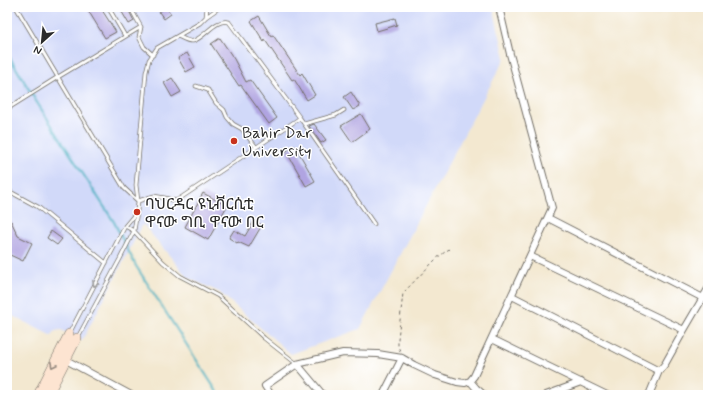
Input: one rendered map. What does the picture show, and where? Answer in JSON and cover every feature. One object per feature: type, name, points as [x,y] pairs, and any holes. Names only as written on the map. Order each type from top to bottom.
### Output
[{"type":"street","points":[[271,395],[265,386],[296,364],[343,353],[378,354],[402,358],[435,375],[457,382],[465,383],[470,381],[474,376],[552,208],[499,7]]},
{"type":"street","points":[[548,218],[703,298]]},
{"type":"street","points":[[530,256],[684,330]]},
{"type":"street","points":[[649,395],[659,371],[665,364],[708,289]]},
{"type":"street","points":[[512,296],[659,371]]},
{"type":"street","points":[[48,395],[66,360],[73,336]]},
{"type":"street","points":[[38,395],[73,336]]},
{"type":"street","points":[[492,339],[607,395]]},
{"type":"street","points":[[383,395],[402,358]]},
{"type":"street","points":[[66,360],[131,395]]},
{"type":"street","points":[[296,364],[323,395]]},
{"type":"street","points":[[470,381],[484,395]]},
{"type":"street","points":[[546,395],[581,382]]},
{"type":"lane","points":[[16,7],[124,188],[138,201]]},
{"type":"lane","points":[[108,7],[126,36]]},
{"type":"lane","points":[[130,7],[141,28],[139,37],[144,47],[153,55]]},
{"type":"lane","points":[[206,17],[207,7]]},
{"type":"lane","points":[[73,336],[120,259],[134,231],[138,201],[136,185],[146,72],[149,60],[157,48],[200,23],[220,7]]},
{"type":"lane","points":[[178,36],[192,41],[216,25],[225,21],[229,22],[300,118],[374,224]]},
{"type":"lane","points":[[7,109],[141,28]]},
{"type":"lane","points":[[196,86],[208,90],[216,103],[224,110],[226,117],[233,124],[242,129],[256,147]]},
{"type":"lane","points":[[304,124],[336,115],[344,110]]},
{"type":"lane","points":[[138,201],[154,196],[176,201],[300,118]]},
{"type":"lane","points":[[7,190],[38,207],[106,263]]},
{"type":"lane","points":[[73,336],[113,249],[125,226],[137,212]]},
{"type":"lane","points":[[125,226],[134,231],[163,262],[180,276],[218,296],[264,338],[296,364]]},
{"type":"path","points":[[402,358],[398,346],[398,339],[403,293],[437,258],[449,249]]},
{"type":"shaded area","name":"Bahir Dar University","points":[[7,7],[493,7],[505,58],[360,329],[291,354],[219,292],[188,278],[143,224],[82,341],[61,330],[55,331],[52,336],[7,313]]},
{"type":"building","points":[[86,7],[100,7],[116,32],[105,38]]},
{"type":"building","points":[[119,7],[127,7],[134,21],[129,24]]},
{"type":"building","points":[[133,7],[145,7],[136,12]]},
{"type":"building","points":[[166,7],[171,14],[164,19],[159,12]]},
{"type":"building","points":[[259,16],[271,36],[273,35],[300,75],[302,73],[315,95],[307,100],[294,79],[292,80],[265,40],[264,42],[251,21]]},
{"type":"building","points":[[395,18],[397,25],[377,31],[375,23]]},
{"type":"building","points":[[220,38],[234,59],[246,82],[250,80],[277,118],[269,124],[241,85],[239,86],[211,44]]},
{"type":"building","points":[[187,53],[195,67],[186,72],[178,58]]},
{"type":"building","points":[[172,78],[181,92],[172,97],[164,83]]},
{"type":"building","points":[[351,92],[360,106],[353,110],[344,97]]},
{"type":"building","points":[[361,114],[370,129],[352,142],[341,126]]},
{"type":"building","points":[[314,124],[326,140],[321,143],[309,126]]},
{"type":"building","points":[[295,146],[315,181],[306,186],[286,151]]},
{"type":"building","points":[[203,193],[227,206],[208,240],[185,227]]},
{"type":"building","points":[[11,221],[18,236],[32,243],[23,261],[7,255],[7,222]]},
{"type":"building","points":[[254,221],[262,225],[249,247],[238,242],[237,243],[229,238],[234,230],[245,236]]},
{"type":"building","points":[[51,231],[62,239],[57,245],[47,238]]},
{"type":"waterway","points":[[7,53],[114,222],[136,266],[219,395]]},
{"type":"place","name":"Bahir Dar University","points":[[234,141]]},
{"type":"place","name":"ባህርዳር ዩኒቭርሲቲ ዋናው ግቢ ዋናው በር","points":[[137,212]]}]
